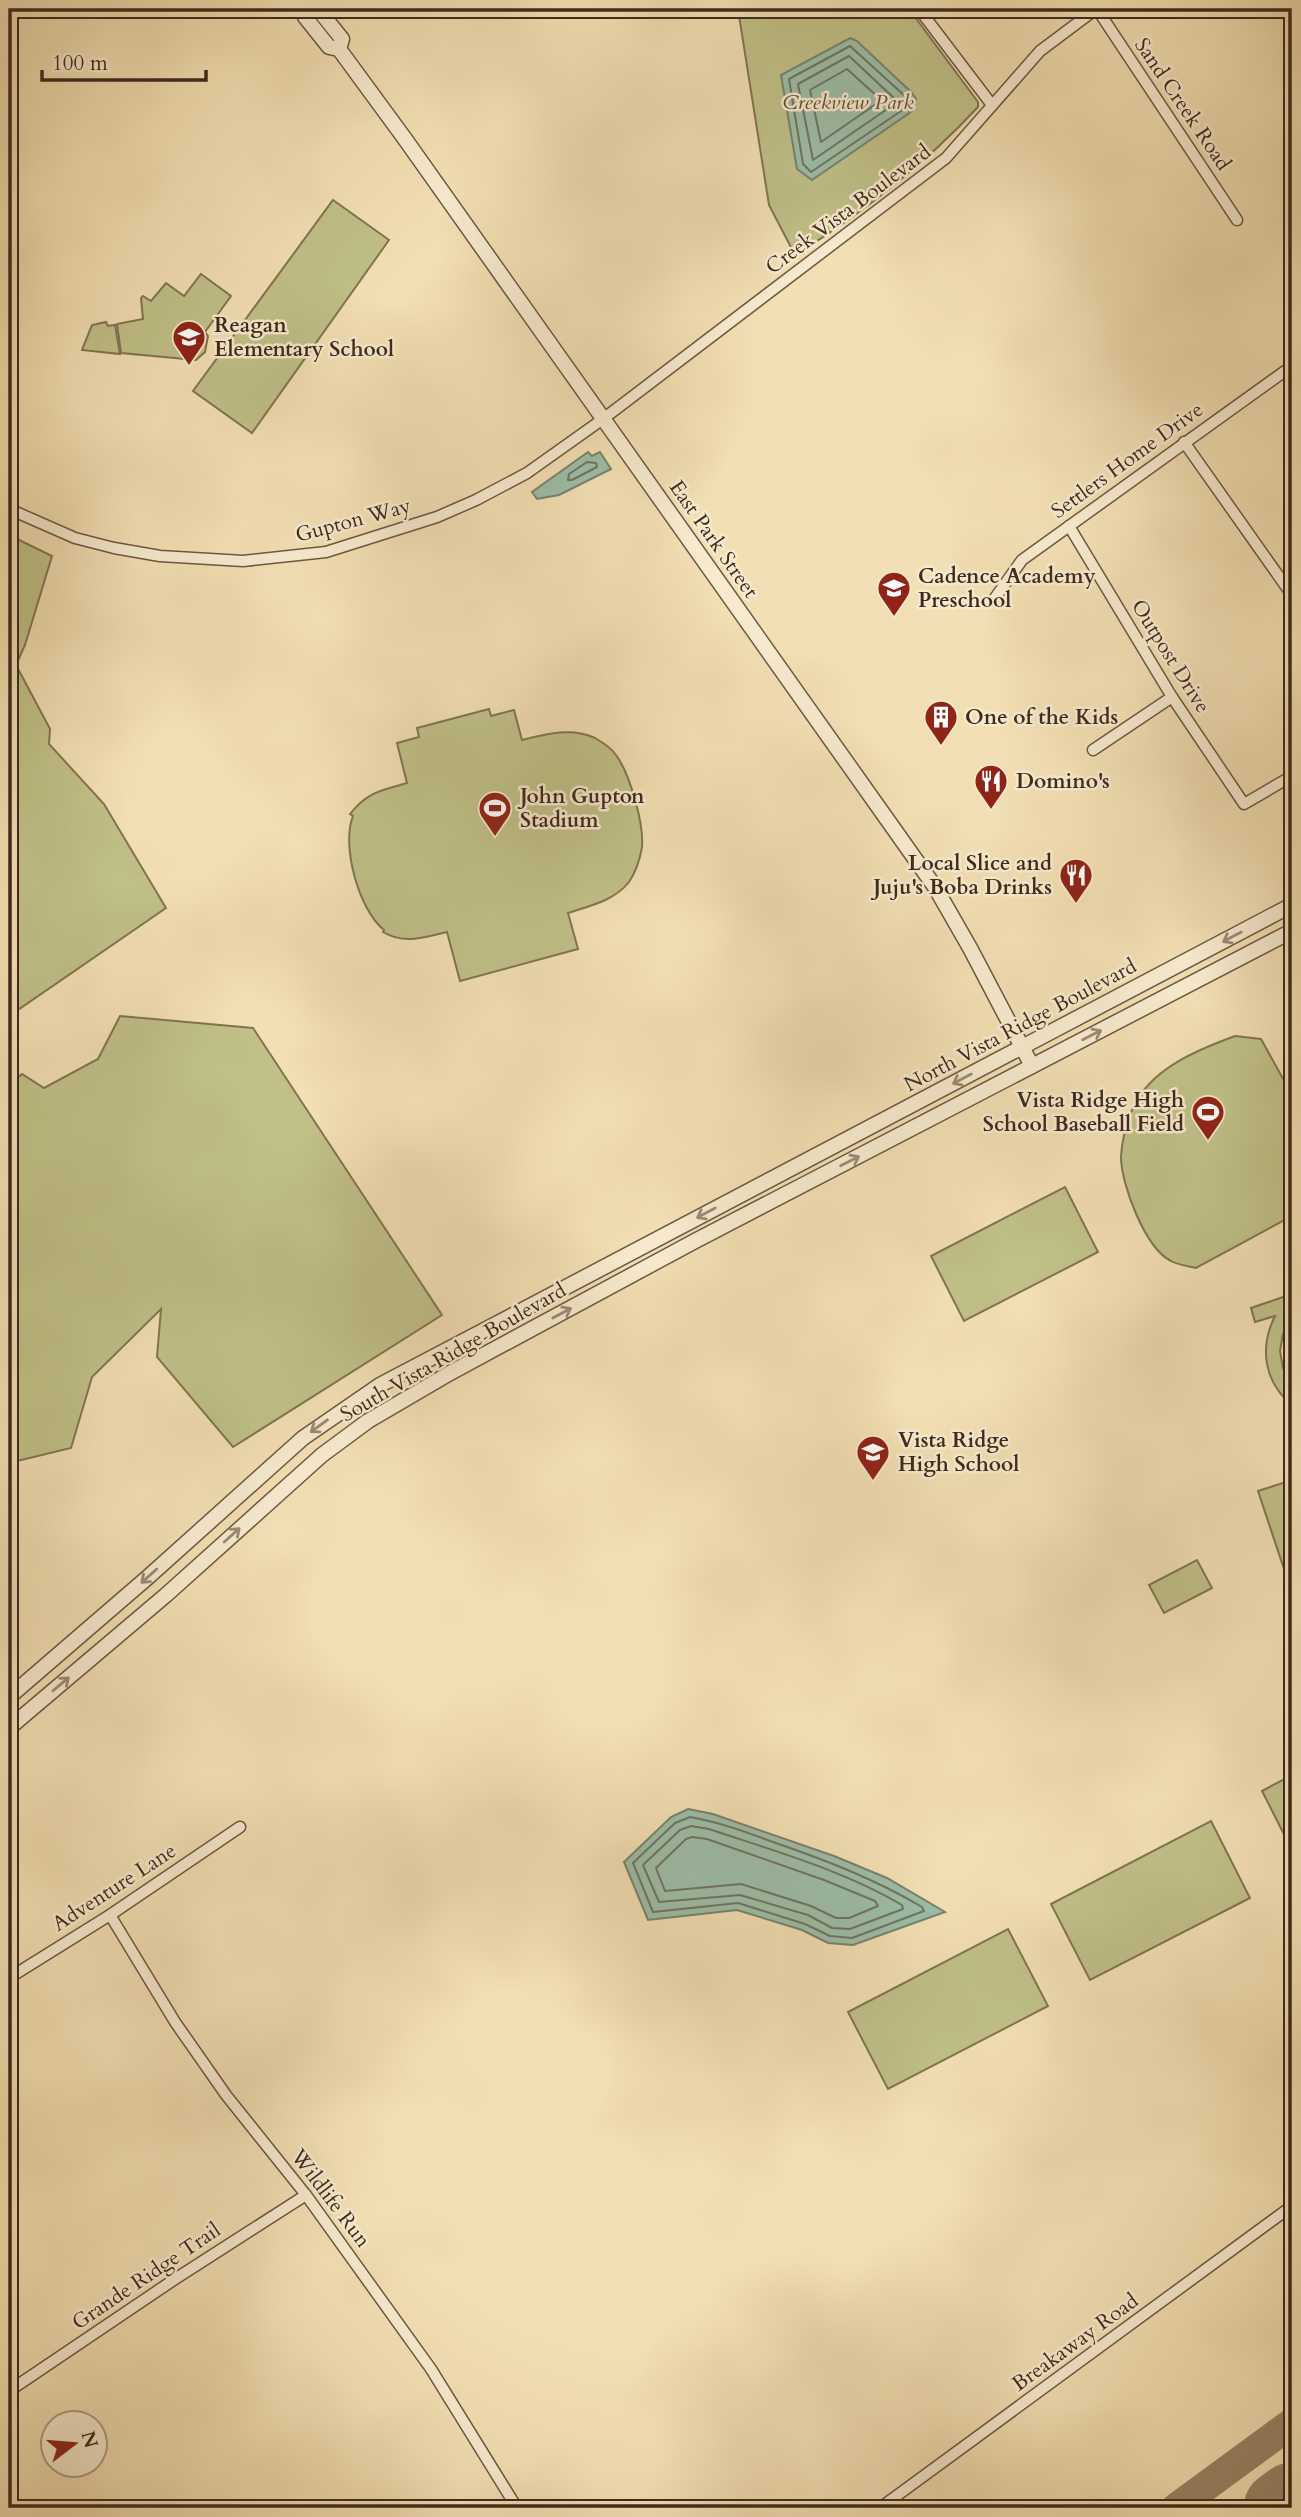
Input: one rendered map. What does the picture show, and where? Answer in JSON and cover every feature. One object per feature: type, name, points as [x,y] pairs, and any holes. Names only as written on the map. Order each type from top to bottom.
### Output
[{"type":"street","name":"East Park Street","points":[[305,9],[305,17],[329,47],[339,49],[397,128],[935,887],[1032,1066]]},
{"type":"street","name":"East Park Street","points":[[318,9],[342,39],[339,49]]},
{"type":"street","points":[[919,9],[992,105]]},
{"type":"street","name":"Creek Vista Boulevard","points":[[603,419],[946,158],[1040,51],[1096,9]]},
{"type":"street","name":"Sand Creek Road","points":[[1096,9],[1237,220]]},
{"type":"street","points":[[1284,9],[1292,21]]},
{"type":"street","name":"Settlers Home Drive","points":[[995,598],[1022,560],[1292,366]]},
{"type":"street","name":"Gupton Way","points":[[9,509],[75,538],[160,556],[243,561],[314,554],[437,517],[476,500],[527,473],[603,419]]},
{"type":"street","points":[[1184,442],[1292,595]]},
{"type":"street","name":"Outpost Drive","points":[[1069,526],[1172,697],[1244,804],[1292,776]]},
{"type":"street","points":[[1093,750],[1172,697]]},
{"type":"street","name":"North Vista Ridge Boulevard","points":[[767,1181],[1292,905]]},
{"type":"street","name":"North Vista Ridge Boulevard","points":[[789,1192],[1292,931]]},
{"type":"street","name":"South Vista Ridge Boulevard","points":[[9,1697],[303,1438],[350,1404],[380,1385],[767,1181]]},
{"type":"street","name":"South Vista Ridge Boulevard","points":[[9,1728],[166,1595],[322,1455],[368,1421],[450,1373],[789,1192]]},
{"type":"street","name":"Adventure Lane","points":[[9,1978],[240,1827]]},
{"type":"street","name":"Wildlife Run","points":[[110,1914],[175,2022],[218,2084],[306,2195],[431,2369],[517,2508]]},
{"type":"street","name":"Grande Ridge Trail","points":[[9,2391],[175,2278],[306,2195]]},
{"type":"street","name":"Breakaway Road","points":[[880,2508],[1292,2206]]},
{"type":"green space","name":"Creekview Park","points":[[738,9],[909,9],[978,102],[978,107],[891,187],[844,223],[795,255],[769,205]]},
{"type":"green space","points":[[333,200],[389,240],[252,433],[193,391]]},
{"type":"green space","points":[[201,274],[231,296],[205,332],[208,336],[205,352],[196,360],[121,353],[117,324],[143,319],[143,296],[151,301],[166,283],[184,296]]},
{"type":"green space","points":[[106,322],[108,326],[115,325],[120,354],[82,350],[92,325]]},
{"type":"green space","points":[[9,535],[52,556],[25,645],[16,665],[50,729],[49,744],[104,804],[166,908],[9,1016]]},
{"type":"green space","name":"John Gupton Stadium","points":[[489,709],[491,716],[514,710],[522,740],[568,732],[595,738],[609,748],[621,763],[631,786],[641,826],[642,847],[633,874],[623,888],[601,902],[568,913],[578,949],[460,981],[447,932],[415,939],[399,938],[383,932],[375,921],[360,893],[351,860],[349,844],[353,816],[350,814],[369,796],[407,783],[397,743],[419,737],[417,728]]},
{"type":"green space","points":[[120,1016],[253,1028],[442,1315],[233,1447],[157,1357],[161,1309],[92,1377],[71,1448],[9,1463],[9,1085],[22,1074],[44,1088],[98,1059]]},
{"type":"green space","name":"Vista Ridge High School Baseball Field","points":[[1235,1036],[1261,1039],[1292,1095],[1292,1216],[1196,1268],[1171,1261],[1161,1254],[1144,1230],[1125,1183],[1121,1157],[1123,1143],[1128,1120],[1137,1100],[1156,1077],[1180,1060]]},
{"type":"green space","points":[[1065,1187],[1098,1252],[964,1321],[931,1256]]},
{"type":"green space","points":[[1292,1294],[1292,1317],[1283,1334],[1280,1351],[1283,1368],[1292,1385],[1292,1405],[1275,1386],[1267,1364],[1267,1340],[1275,1316],[1255,1322],[1251,1308]]},
{"type":"green space","points":[[1292,1480],[1292,1593],[1258,1491]]},
{"type":"green space","points":[[1197,1560],[1212,1588],[1164,1613],[1149,1585]]},
{"type":"green space","points":[[1292,1775],[1292,1850],[1262,1791]]},
{"type":"green space","points":[[1211,1821],[1250,1898],[1090,1980],[1051,1904]]},
{"type":"green space","points":[[1008,1929],[1048,2006],[888,2089],[848,2012]]},
{"type":"water","points":[[850,38],[857,41],[916,99],[913,110],[908,114],[812,180],[797,169],[781,75]]},
{"type":"water","points":[[588,452],[592,456],[600,452],[611,469],[559,495],[537,499],[532,492]]},
{"type":"water","points":[[688,1809],[713,1814],[834,1856],[887,1878],[945,1912],[853,1945],[828,1943],[802,1930],[737,1910],[648,1920],[624,1862],[671,1817]]},
{"type":"taxiway","points":[[1176,2508],[1292,2423]]},
{"type":"runway","points":[[1281,2508],[1292,2500]]},
{"type":"place","name":"Reagan Elementary School","points":[[189,367]]},
{"type":"place","name":"Cadence Academy Preschool","points":[[894,618]]},
{"type":"place","name":"One of the Kids","points":[[941,747]]},
{"type":"place","name":"Domino's","points":[[991,811]]},
{"type":"place","name":"John Gupton Stadium","points":[[495,838]]},
{"type":"place","name":"Local Slice and Juju's Boba Drinks","points":[[1076,905]]},
{"type":"place","name":"Vista Ridge High School Baseball Field","points":[[1208,1142]]},
{"type":"place","name":"Vista Ridge High School","points":[[873,1482]]}]
